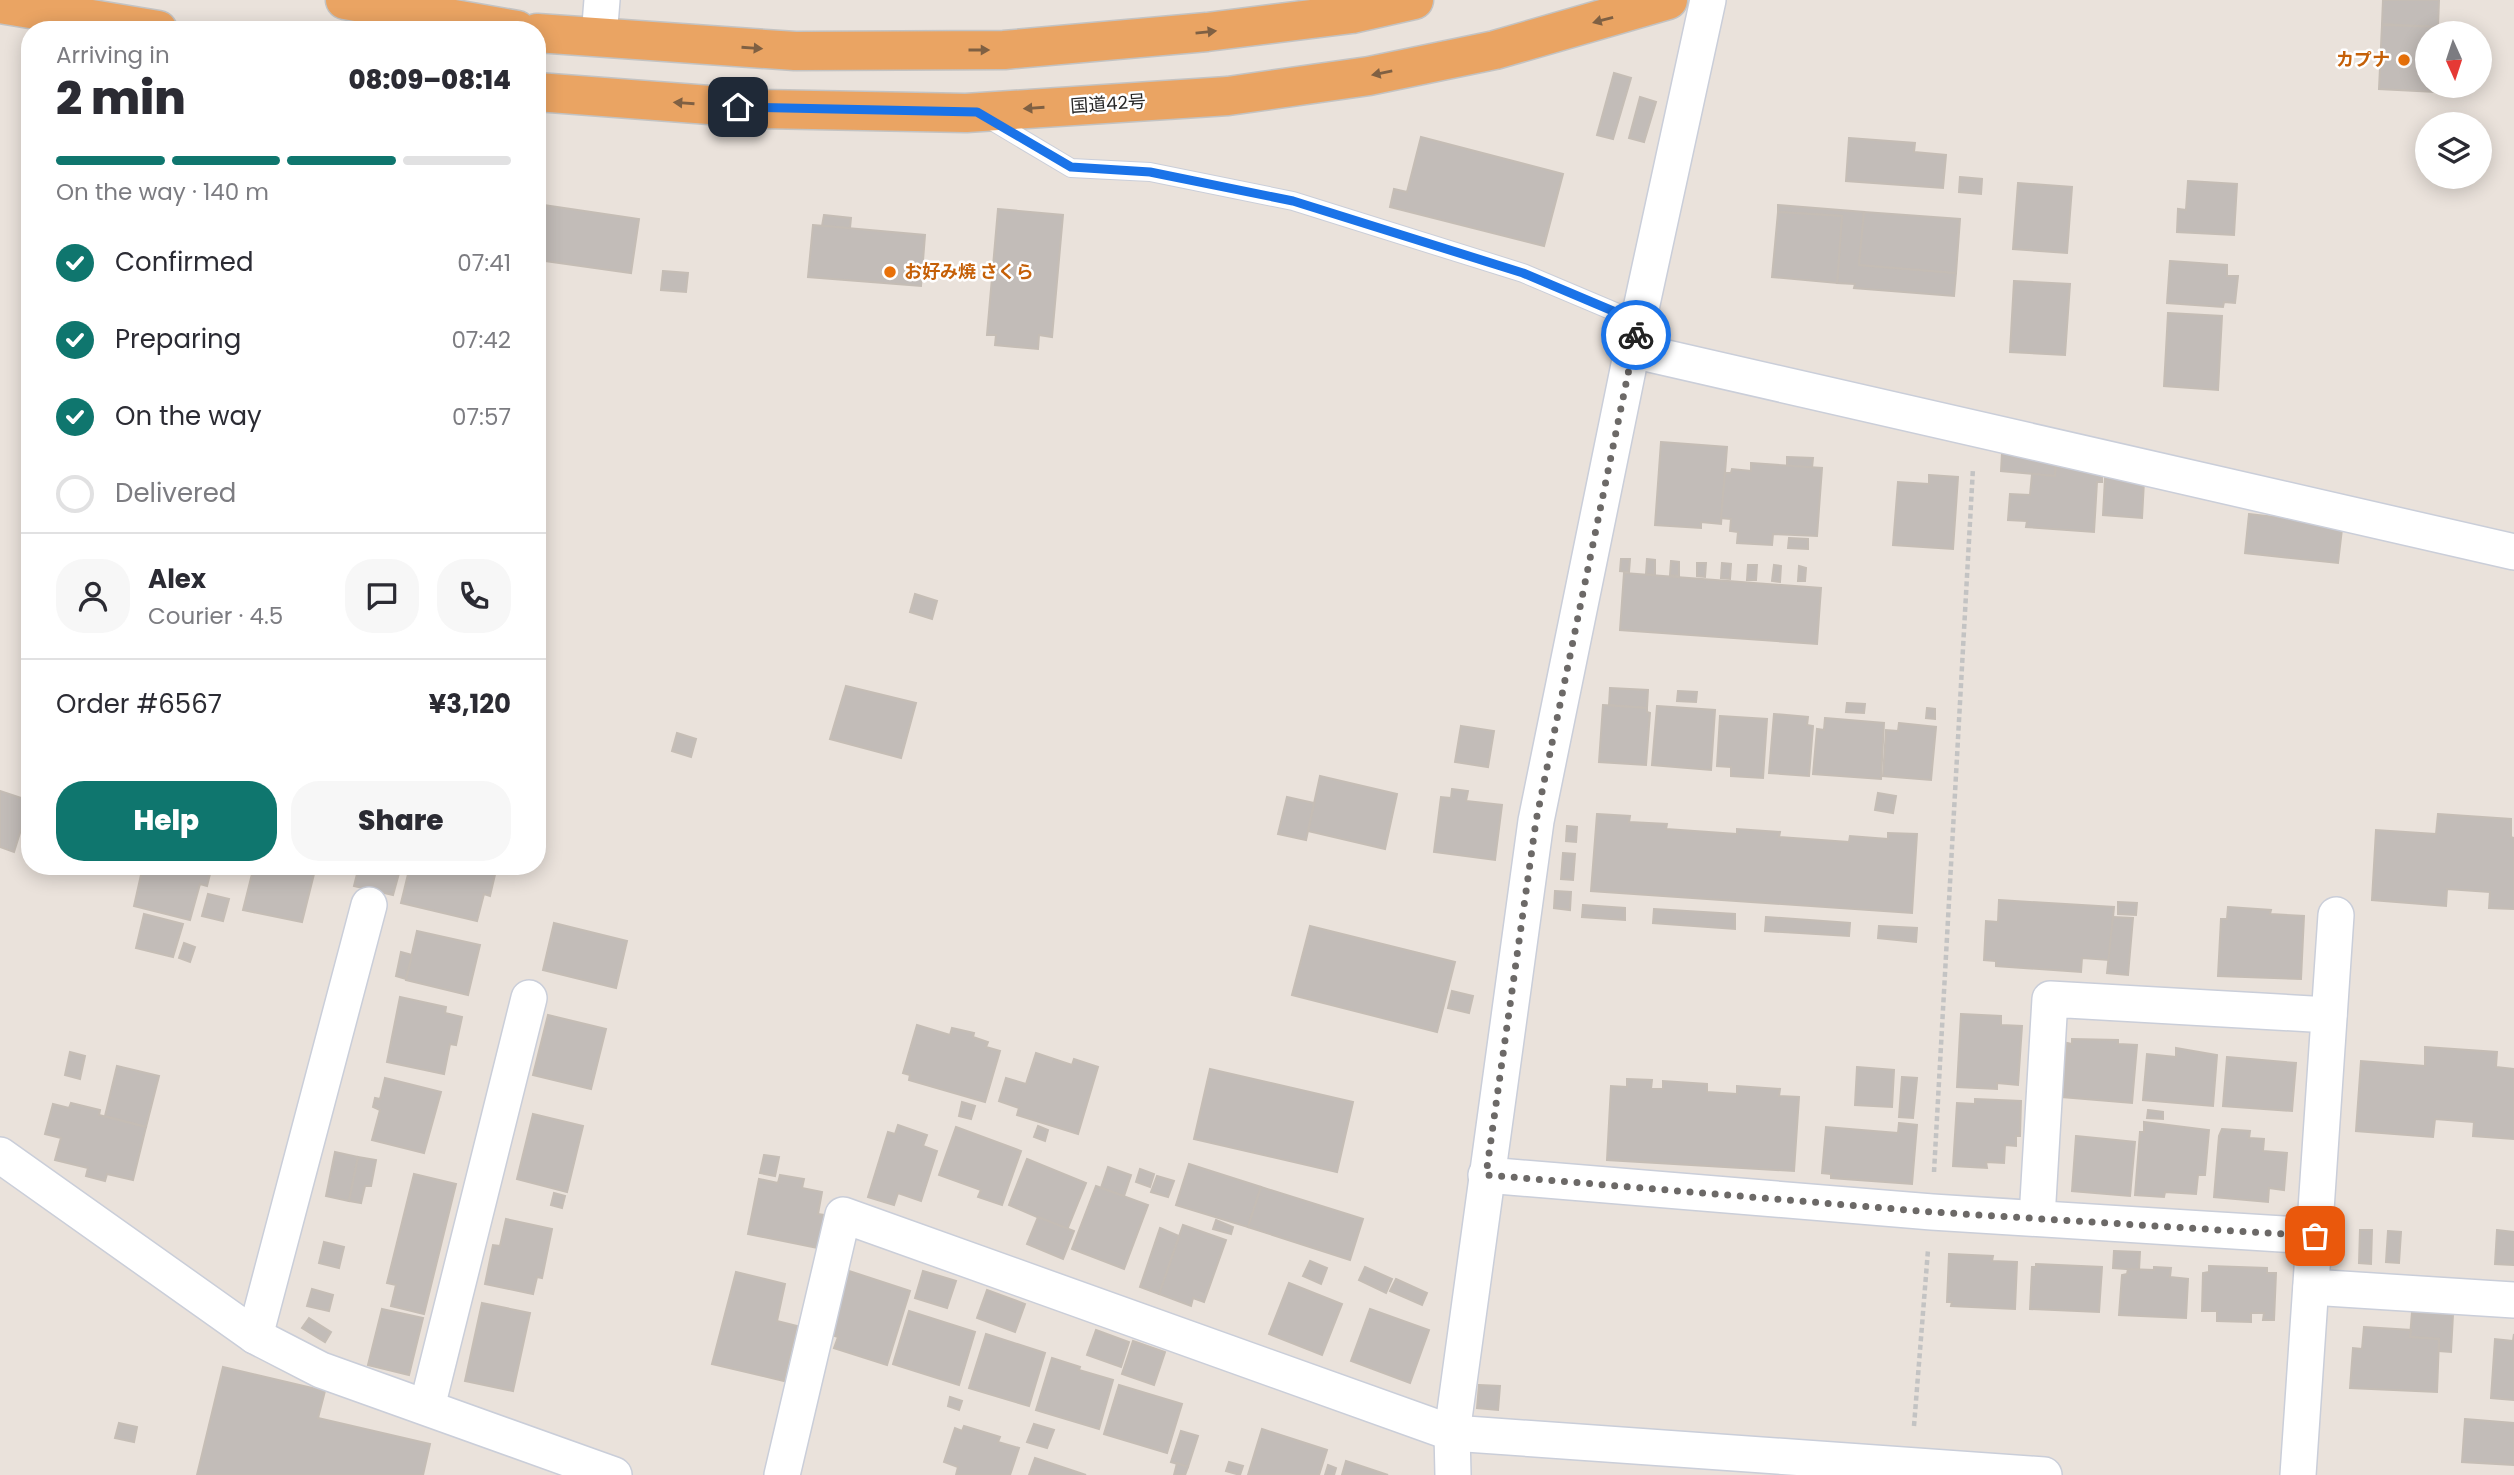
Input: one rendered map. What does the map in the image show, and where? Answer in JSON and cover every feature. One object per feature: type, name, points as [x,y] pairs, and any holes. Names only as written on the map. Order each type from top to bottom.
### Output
[{"type":"highway","points":[[345,0],[465,21]]},
{"type":"highway","points":[[546,34],[794,51],[1004,50],[1207,32],[1352,13],[1415,0]]},
{"type":"highway","name":"国道42号","points":[[546,93],[763,109],[977,112],[1228,96],[1368,76],[1495,50],[1668,0]]},
{"type":"highway","points":[[0,4],[103,21]]},
{"type":"street","points":[[599,37],[602,0]]},
{"type":"street","points":[[1453,1475],[1452,1433],[1536,821],[1708,0]]},
{"type":"street","points":[[1636,336],[1976,428],[2514,552]]},
{"type":"street","points":[[255,1336],[369,905]]},
{"type":"street","points":[[2298,1475],[2336,915]]},
{"type":"street","points":[[427,1407],[528,998]]},
{"type":"street","points":[[2037,1218],[2050,999],[2329,1015]]},
{"type":"street","points":[[0,1155],[255,1336],[321,1370],[614,1475]]},
{"type":"street","points":[[1486,1175],[1932,1212],[2315,1236]]},
{"type":"street","points":[[782,1475],[843,1215],[1452,1433],[2044,1475]]},
{"type":"street","points":[[2311,1287],[2514,1300]]},
{"type":"lane","points":[[977,112],[1071,167],[1150,172],[1293,201],[1523,273],[1636,336]]},
{"type":"path","points":[[1910,1465],[1932,1212],[1976,428]]},
{"type":"building","points":[[2383,0],[2439,0],[2438,21],[2415,21],[2415,26],[2382,24]]},
{"type":"building","name":"カプナ","points":[[2382,25],[2415,26],[2415,91],[2379,89]]},
{"type":"building","points":[[1614,73],[1631,78],[1613,139],[1597,135]]},
{"type":"building","points":[[1640,97],[1656,102],[1644,142],[1629,138]]},
{"type":"building","points":[[1421,137],[1563,174],[1544,246],[1390,207],[1394,189],[1407,192]]},
{"type":"building","points":[[1849,138],[1915,143],[1914,152],[1946,155],[1943,188],[1846,181]]},
{"type":"building","points":[[1960,177],[1982,179],[1981,194],[1959,192]]},
{"type":"building","points":[[2188,181],[2237,184],[2234,235],[2177,232],[2178,209],[2186,210]]},
{"type":"building","points":[[2018,183],[2072,187],[2067,253],[2013,249]]},
{"type":"building","points":[[546,205],[639,219],[631,273],[546,261]]},
{"type":"building","points":[[1778,205],[1864,212],[1859,265],[1956,273],[1954,296],[1854,288],[1855,284],[1837,283],[1842,216],[1778,212]]},
{"type":"building","points":[[998,209],[1063,215],[1052,337],[1039,335],[1038,349],[995,345],[996,335],[987,335]]},
{"type":"building","points":[[1778,212],[1842,216],[1837,283],[1772,277]]},
{"type":"building","points":[[1864,212],[1960,219],[1956,273],[1859,265]]},
{"type":"building","points":[[824,215],[851,218],[850,228],[822,226]]},
{"type":"building","points":[[813,225],[925,235],[921,286],[808,277]]},
{"type":"building","points":[[2170,261],[2227,265],[2227,276],[2238,276],[2235,303],[2224,302],[2223,307],[2167,303]]},
{"type":"building","points":[[663,271],[688,273],[686,292],[661,290]]},
{"type":"building","points":[[2014,281],[2070,284],[2065,355],[2010,352]]},
{"type":"building","points":[[2168,313],[2222,316],[2218,390],[2164,386]]},
{"type":"building","points":[[1661,442],[1727,447],[1721,524],[1701,522],[1701,528],[1655,525]]},
{"type":"building","points":[[2002,453],[2056,457],[2055,476],[2001,471]]},
{"type":"building","points":[[1787,457],[1813,458],[1812,468],[1787,466]]},
{"type":"building","points":[[1751,463],[1822,468],[1817,536],[1773,534],[1772,545],[1737,543],[1738,532],[1730,531],[1731,519],[1721,518],[1725,473],[1731,473],[1732,469],[1751,471]]},
{"type":"building","points":[[2056,466],[2102,469],[2102,482],[2097,482],[2094,532],[2026,527],[2027,521],[2008,520],[2010,494],[2030,495],[2032,474],[2055,476]]},
{"type":"building","points":[[1929,475],[1958,477],[1953,549],[1893,545],[1898,482],[1929,484]]},
{"type":"building","points":[[2105,478],[2144,481],[2142,518],[2103,515]]},
{"type":"building","points":[[2249,514],[2320,522],[2319,526],[2342,529],[2338,563],[2245,553]]},
{"type":"building","points":[[1789,538],[1808,539],[1808,549],[1788,548]]},
{"type":"building","points":[[1621,559],[1630,559],[1629,572],[1620,571]]},
{"type":"building","points":[[1647,559],[1655,560],[1655,575],[1646,574]]},
{"type":"building","points":[[1671,561],[1679,562],[1679,576],[1670,575]]},
{"type":"building","points":[[1697,563],[1706,563],[1705,577],[1697,576]]},
{"type":"building","points":[[1722,563],[1731,564],[1730,579],[1721,578]]},
{"type":"building","points":[[1748,565],[1757,565],[1756,580],[1747,580]]},
{"type":"building","points":[[1774,565],[1781,566],[1780,582],[1772,581]]},
{"type":"building","points":[[1799,566],[1806,568],[1805,581],[1798,581]]},
{"type":"building","points":[[1624,573],[1821,588],[1817,644],[1620,630]]},
{"type":"building","points":[[915,594],[937,601],[932,619],[910,612]]},
{"type":"building","points":[[846,686],[916,703],[901,758],[830,739]]},
{"type":"building","points":[[1610,688],[1648,690],[1647,708],[1609,705]]},
{"type":"building","points":[[1678,691],[1697,692],[1696,702],[1677,701]]},
{"type":"building","points":[[1847,703],[1865,704],[1864,713],[1846,712]]},
{"type":"building","points":[[1603,705],[1647,708],[1650,713],[1646,765],[1599,762]]},
{"type":"building","points":[[1657,706],[1715,710],[1711,770],[1652,765]]},
{"type":"building","points":[[1927,708],[1935,709],[1935,719],[1926,718]]},
{"type":"building","points":[[1774,714],[1808,717],[1807,725],[1813,726],[1809,776],[1769,773]]},
{"type":"building","points":[[1720,716],[1767,719],[1763,778],[1731,776],[1731,767],[1717,766]]},
{"type":"building","points":[[1825,718],[1884,723],[1881,779],[1813,774],[1817,729],[1824,730]]},
{"type":"building","points":[[1899,723],[1936,727],[1931,780],[1883,776],[1886,730],[1898,731]]},
{"type":"building","points":[[1461,726],[1494,731],[1488,767],[1455,762]]},
{"type":"building","points":[[677,733],[696,739],[691,757],[672,751]]},
{"type":"building","points":[[1320,776],[1397,794],[1385,849],[1308,831]]},
{"type":"building","points":[[1452,789],[1468,791],[1466,801],[1502,805],[1495,860],[1434,852],[1441,797],[1451,798]]},
{"type":"building","points":[[0,791],[21,798],[21,830],[14,852],[0,847]]},
{"type":"building","points":[[1878,793],[1896,796],[1893,813],[1875,810]]},
{"type":"building","points":[[1287,797],[1314,803],[1306,840],[1278,834]]},
{"type":"building","points":[[1597,814],[1630,816],[1629,822],[1667,824],[1666,829],[1737,834],[1737,829],[1780,832],[1779,837],[1849,842],[1850,836],[1888,839],[1888,833],[1917,834],[1912,913],[1591,891]]},
{"type":"building","points":[[2438,814],[2511,819],[2511,837],[2514,838],[2514,909],[2489,908],[2490,892],[2447,889],[2446,906],[2372,900],[2376,830],[2436,834]]},
{"type":"building","points":[[1567,826],[1577,827],[1576,842],[1566,841]]},
{"type":"building","points":[[1563,853],[1575,854],[1573,880],[1561,879]]},
{"type":"building","points":[[141,875],[210,875],[207,886],[200,884],[190,920],[134,906]]},
{"type":"building","points":[[252,875],[314,875],[302,922],[243,910]]},
{"type":"building","points":[[357,875],[399,875],[393,895],[354,886]]},
{"type":"building","points":[[408,875],[495,875],[490,896],[484,894],[477,921],[401,903]]},
{"type":"building","points":[[1555,891],[1571,892],[1570,910],[1554,908]]},
{"type":"building","points":[[208,894],[229,899],[223,921],[202,916]]},
{"type":"building","points":[[1999,900],[2114,907],[2109,960],[2082,958],[2081,972],[1996,966],[1996,961],[1984,960],[1986,921],[1998,922]]},
{"type":"building","points":[[2118,902],[2137,903],[2136,915],[2118,914]]},
{"type":"building","points":[[1583,905],[1625,908],[1625,920],[1582,917]]},
{"type":"building","points":[[2228,907],[2304,916],[2301,979],[2218,976],[2221,919],[2227,919]]},
{"type":"building","points":[[1654,909],[1735,914],[1735,929],[1653,923]]},
{"type":"building","points":[[144,914],[183,924],[173,957],[136,948]]},
{"type":"building","points":[[1766,917],[1850,923],[1849,936],[1765,931]]},
{"type":"building","points":[[2113,917],[2133,918],[2128,975],[2107,973]]},
{"type":"building","points":[[554,923],[627,941],[616,988],[543,970]]},
{"type":"building","points":[[1310,926],[1455,962],[1437,1032],[1292,995]]},
{"type":"building","points":[[1879,926],[1917,928],[1916,942],[1878,938]]},
{"type":"building","points":[[417,931],[480,945],[468,995],[406,980]]},
{"type":"building","points":[[184,943],[195,947],[190,962],[179,958]]},
{"type":"building","points":[[401,952],[412,955],[406,979],[396,976]]},
{"type":"building","points":[[1452,991],[1473,996],[1469,1013],[1448,1008]]},
{"type":"building","points":[[400,997],[446,1007],[445,1013],[462,1017],[456,1045],[450,1044],[444,1074],[387,1062]]},
{"type":"building","points":[[1961,1014],[2001,1016],[2001,1025],[2022,1026],[2018,1085],[1997,1083],[1997,1089],[1957,1087]]},
{"type":"building","points":[[548,1015],[606,1029],[591,1089],[533,1075]]},
{"type":"building","points":[[917,1025],[950,1035],[952,1028],[974,1033],[973,1037],[988,1042],[986,1047],[1000,1051],[985,1102],[909,1080],[910,1075],[903,1073]]},
{"type":"building","points":[[2072,1039],[2118,1040],[2118,1044],[2137,1045],[2132,1103],[2062,1097],[2067,1043],[2072,1044]]},
{"type":"building","points":[[2425,1047],[2497,1052],[2496,1067],[2514,1069],[2514,1139],[2473,1136],[2474,1122],[2435,1119],[2433,1137],[2356,1131],[2361,1061],[2425,1066]]},
{"type":"building","points":[[2176,1048],[2217,1055],[2213,1106],[2143,1100],[2147,1054],[2176,1057]]},
{"type":"building","points":[[70,1052],[85,1056],[80,1079],[65,1075]]},
{"type":"building","points":[[1036,1053],[1072,1065],[1074,1059],[1098,1067],[1078,1134],[1017,1115],[1019,1108],[999,1101],[1006,1078],[1026,1084]]},
{"type":"building","points":[[2227,1057],[2296,1063],[2292,1111],[2223,1106]]},
{"type":"building","points":[[117,1066],[159,1076],[146,1127],[105,1116]]},
{"type":"building","points":[[1857,1067],[1894,1070],[1892,1107],[1855,1105]]},
{"type":"building","points":[[1210,1069],[1353,1102],[1337,1172],[1194,1139]]},
{"type":"building","points":[[1902,1077],[1917,1078],[1913,1118],[1899,1117]]},
{"type":"building","points":[[385,1078],[441,1092],[424,1153],[372,1140],[380,1110],[373,1107],[375,1098],[380,1099]]},
{"type":"building","points":[[1627,1079],[1652,1080],[1651,1089],[1663,1089],[1663,1081],[1707,1084],[1707,1092],[1737,1094],[1737,1086],[1780,1089],[1779,1096],[1799,1097],[1794,1171],[1607,1160],[1611,1086],[1627,1087]]},
{"type":"building","points":[[1975,1099],[2021,1101],[2020,1136],[2016,1136],[2016,1146],[2005,1145],[2004,1163],[1986,1162],[1987,1168],[1953,1166],[1957,1103],[1975,1104]]},
{"type":"building","points":[[962,1102],[975,1106],[971,1119],[959,1116]]},
{"type":"building","points":[[71,1103],[100,1110],[99,1115],[146,1127],[133,1180],[107,1174],[105,1181],[86,1176],[88,1168],[55,1160],[61,1138],[45,1134],[53,1104],[69,1108]]},
{"type":"building","points":[[2148,1110],[2163,1112],[2163,1119],[2147,1118]]},
{"type":"building","points":[[533,1114],[583,1126],[567,1192],[517,1179]]},
{"type":"building","points":[[2144,1122],[2209,1130],[2205,1175],[2198,1175],[2196,1194],[2165,1192],[2164,1197],[2135,1195],[2140,1132],[2144,1132]]},
{"type":"building","points":[[1899,1123],[1917,1125],[1912,1184],[1831,1178],[1831,1174],[1822,1173],[1826,1127],[1898,1133]]},
{"type":"building","points":[[898,1125],[927,1135],[923,1146],[937,1151],[921,1201],[898,1193],[894,1205],[868,1197],[888,1132],[895,1134]]},
{"type":"building","points":[[1038,1126],[1048,1130],[1045,1141],[1034,1137]]},
{"type":"building","points":[[956,1127],[1021,1151],[1002,1205],[978,1197],[981,1190],[939,1175]]},
{"type":"building","points":[[2222,1129],[2250,1131],[2249,1138],[2264,1139],[2263,1151],[2287,1153],[2284,1190],[2269,1188],[2268,1202],[2214,1197],[2219,1136]]},
{"type":"building","points":[[2076,1136],[2135,1142],[2130,1196],[2072,1191]]},
{"type":"building","points":[[335,1152],[358,1157],[349,1201],[326,1196]]},
{"type":"building","points":[[764,1155],[779,1157],[775,1176],[760,1173]]},
{"type":"building","points":[[358,1157],[376,1160],[371,1186],[365,1186],[361,1203],[349,1201]]},
{"type":"building","points":[[1027,1159],[1086,1183],[1067,1230],[1009,1205]]},
{"type":"building","points":[[1189,1164],[1261,1187],[1248,1227],[1176,1205]]},
{"type":"building","points":[[1108,1167],[1131,1175],[1124,1196],[1101,1188]]},
{"type":"building","points":[[1140,1169],[1154,1174],[1150,1187],[1136,1182]]},
{"type":"building","points":[[414,1174],[456,1184],[424,1314],[391,1306],[396,1285],[387,1283]]},
{"type":"building","points":[[780,1175],[804,1179],[802,1188],[822,1192],[818,1214],[825,1215],[818,1248],[748,1234],[759,1179],[778,1183]]},
{"type":"building","points":[[1157,1176],[1174,1181],[1168,1197],[1151,1192]]},
{"type":"building","points":[[1096,1186],[1148,1205],[1124,1269],[1072,1249]]},
{"type":"building","points":[[1261,1187],[1363,1219],[1350,1260],[1248,1227]]},
{"type":"building","points":[[554,1193],[565,1196],[562,1208],[551,1205]]},
{"type":"building","points":[[1038,1217],[1074,1231],[1063,1259],[1027,1244]]},
{"type":"building","points":[[506,1219],[552,1229],[542,1278],[537,1277],[533,1294],[485,1284],[493,1245],[500,1246]]},
{"type":"building","points":[[1216,1220],[1233,1227],[1231,1234],[1213,1229]]},
{"type":"building","points":[[1183,1225],[1226,1240],[1204,1302],[1193,1298],[1191,1306],[1159,1294]]},
{"type":"building","points":[[1160,1228],[1179,1236],[1159,1294],[1140,1287]]},
{"type":"building","points":[[2360,1230],[2372,1230],[2371,1264],[2359,1263]]},
{"type":"building","points":[[2497,1230],[2514,1232],[2514,1265],[2495,1264]]},
{"type":"building","points":[[2388,1231],[2401,1232],[2399,1263],[2386,1262]]},
{"type":"building","points":[[324,1242],[344,1247],[339,1268],[319,1263]]},
{"type":"building","points":[[2114,1251],[2140,1252],[2139,1270],[2113,1268]]},
{"type":"building","points":[[1949,1254],[1993,1256],[1992,1261],[2017,1262],[2015,1309],[1951,1306],[1952,1302],[1947,1302]]},
{"type":"building","points":[[1310,1261],[1327,1268],[1321,1284],[1303,1276]]},
{"type":"building","points":[[2036,1264],[2102,1267],[2099,1312],[2030,1309],[2032,1267],[2036,1267]]},
{"type":"building","points":[[2209,1266],[2267,1268],[2267,1273],[2276,1273],[2274,1320],[2263,1320],[2264,1313],[2251,1313],[2251,1322],[2217,1321],[2217,1311],[2202,1311],[2203,1273],[2209,1272]]},
{"type":"building","points":[[1365,1267],[1392,1279],[1386,1293],[1359,1280]]},
{"type":"building","points":[[2154,1267],[2171,1268],[2170,1277],[2188,1279],[2186,1318],[2119,1315],[2122,1275],[2127,1274],[2128,1269],[2154,1270]]},
{"type":"building","points":[[849,1271],[910,1291],[887,1365],[834,1348],[838,1337],[829,1334]]},
{"type":"building","points":[[923,1271],[956,1281],[947,1308],[915,1298]]},
{"type":"building","points":[[736,1272],[785,1284],[777,1321],[797,1326],[784,1381],[712,1364]]},
{"type":"building","points":[[1396,1279],[1427,1293],[1422,1305],[1390,1291]]},
{"type":"building","points":[[1289,1283],[1342,1304],[1322,1355],[1269,1334]]},
{"type":"building","points":[[312,1289],[333,1295],[329,1311],[307,1306]]},
{"type":"building","points":[[987,1290],[1025,1304],[1015,1332],[977,1318]]},
{"type":"building","points":[[482,1303],[530,1313],[513,1391],[465,1381]]},
{"type":"building","points":[[382,1309],[423,1318],[409,1375],[368,1365]]},
{"type":"building","points":[[1370,1309],[1429,1330],[1410,1383],[1351,1361]]},
{"type":"building","points":[[909,1311],[975,1332],[959,1385],[893,1364]]},
{"type":"building","points":[[2412,1312],[2453,1314],[2451,1352],[2439,1351],[2439,1339],[2410,1337]]},
{"type":"building","points":[[309,1318],[331,1332],[325,1342],[302,1328]]},
{"type":"building","points":[[2364,1327],[2411,1330],[2410,1337],[2439,1339],[2437,1392],[2350,1388],[2353,1348],[2362,1349]]},
{"type":"building","points":[[1096,1330],[1129,1342],[1121,1367],[1087,1355]]},
{"type":"building","points":[[986,1334],[1045,1353],[1029,1406],[969,1388]]},
{"type":"building","points":[[2514,1334],[2514,1400],[2491,1398],[2495,1339],[2513,1341]]},
{"type":"building","points":[[1133,1341],[1165,1352],[1154,1385],[1122,1374]]},
{"type":"building","points":[[1052,1358],[1080,1367],[1079,1370],[1113,1380],[1099,1429],[1036,1410]]},
{"type":"building","points":[[223,1367],[325,1391],[318,1418],[430,1444],[423,1475],[197,1475]]},
{"type":"building","points":[[1119,1385],[1182,1404],[1167,1453],[1104,1434]]},
{"type":"building","points":[[1479,1385],[1500,1386],[1498,1410],[1477,1408]]},
{"type":"building","points":[[950,1397],[962,1401],[959,1410],[948,1406]]},
{"type":"building","points":[[2465,1419],[2514,1423],[2514,1465],[2462,1462]]},
{"type":"building","points":[[119,1423],[137,1427],[134,1442],[115,1438]]},
{"type":"building","points":[[1034,1424],[1054,1430],[1047,1448],[1027,1442]]},
{"type":"building","points":[[964,1426],[1000,1437],[998,1442],[1019,1448],[1010,1475],[956,1475],[958,1467],[944,1462],[955,1428],[962,1431]]},
{"type":"building","points":[[1262,1429],[1327,1450],[1319,1475],[1248,1475]]},
{"type":"building","points":[[1181,1431],[1198,1436],[1188,1467],[1171,1462]]},
{"type":"building","points":[[1035,1458],[1086,1475],[1029,1475]]},
{"type":"building","points":[[1346,1461],[1388,1475],[1342,1475]]},
{"type":"building","points":[[1229,1462],[1243,1466],[1240,1475],[1226,1471]]},
{"type":"building","points":[[1177,1463],[1188,1467],[1185,1475],[1174,1475]]},
{"type":"building","points":[[1328,1465],[1336,1468],[1334,1475],[1325,1475]]},
{"type":"way so far","points":[[1636,335],[1536,821],[1486,1175],[1932,1212],[2315,1236]]},
{"type":"place","name":"カプナ","points":[[2404,60]]},
{"type":"place","name":"お好み焼 さくら","points":[[890,272]]},
{"type":"route","points":[[738,107],[977,112],[1071,167],[1150,172],[1293,201],[1523,273],[1639,322],[1636,335]]}]
